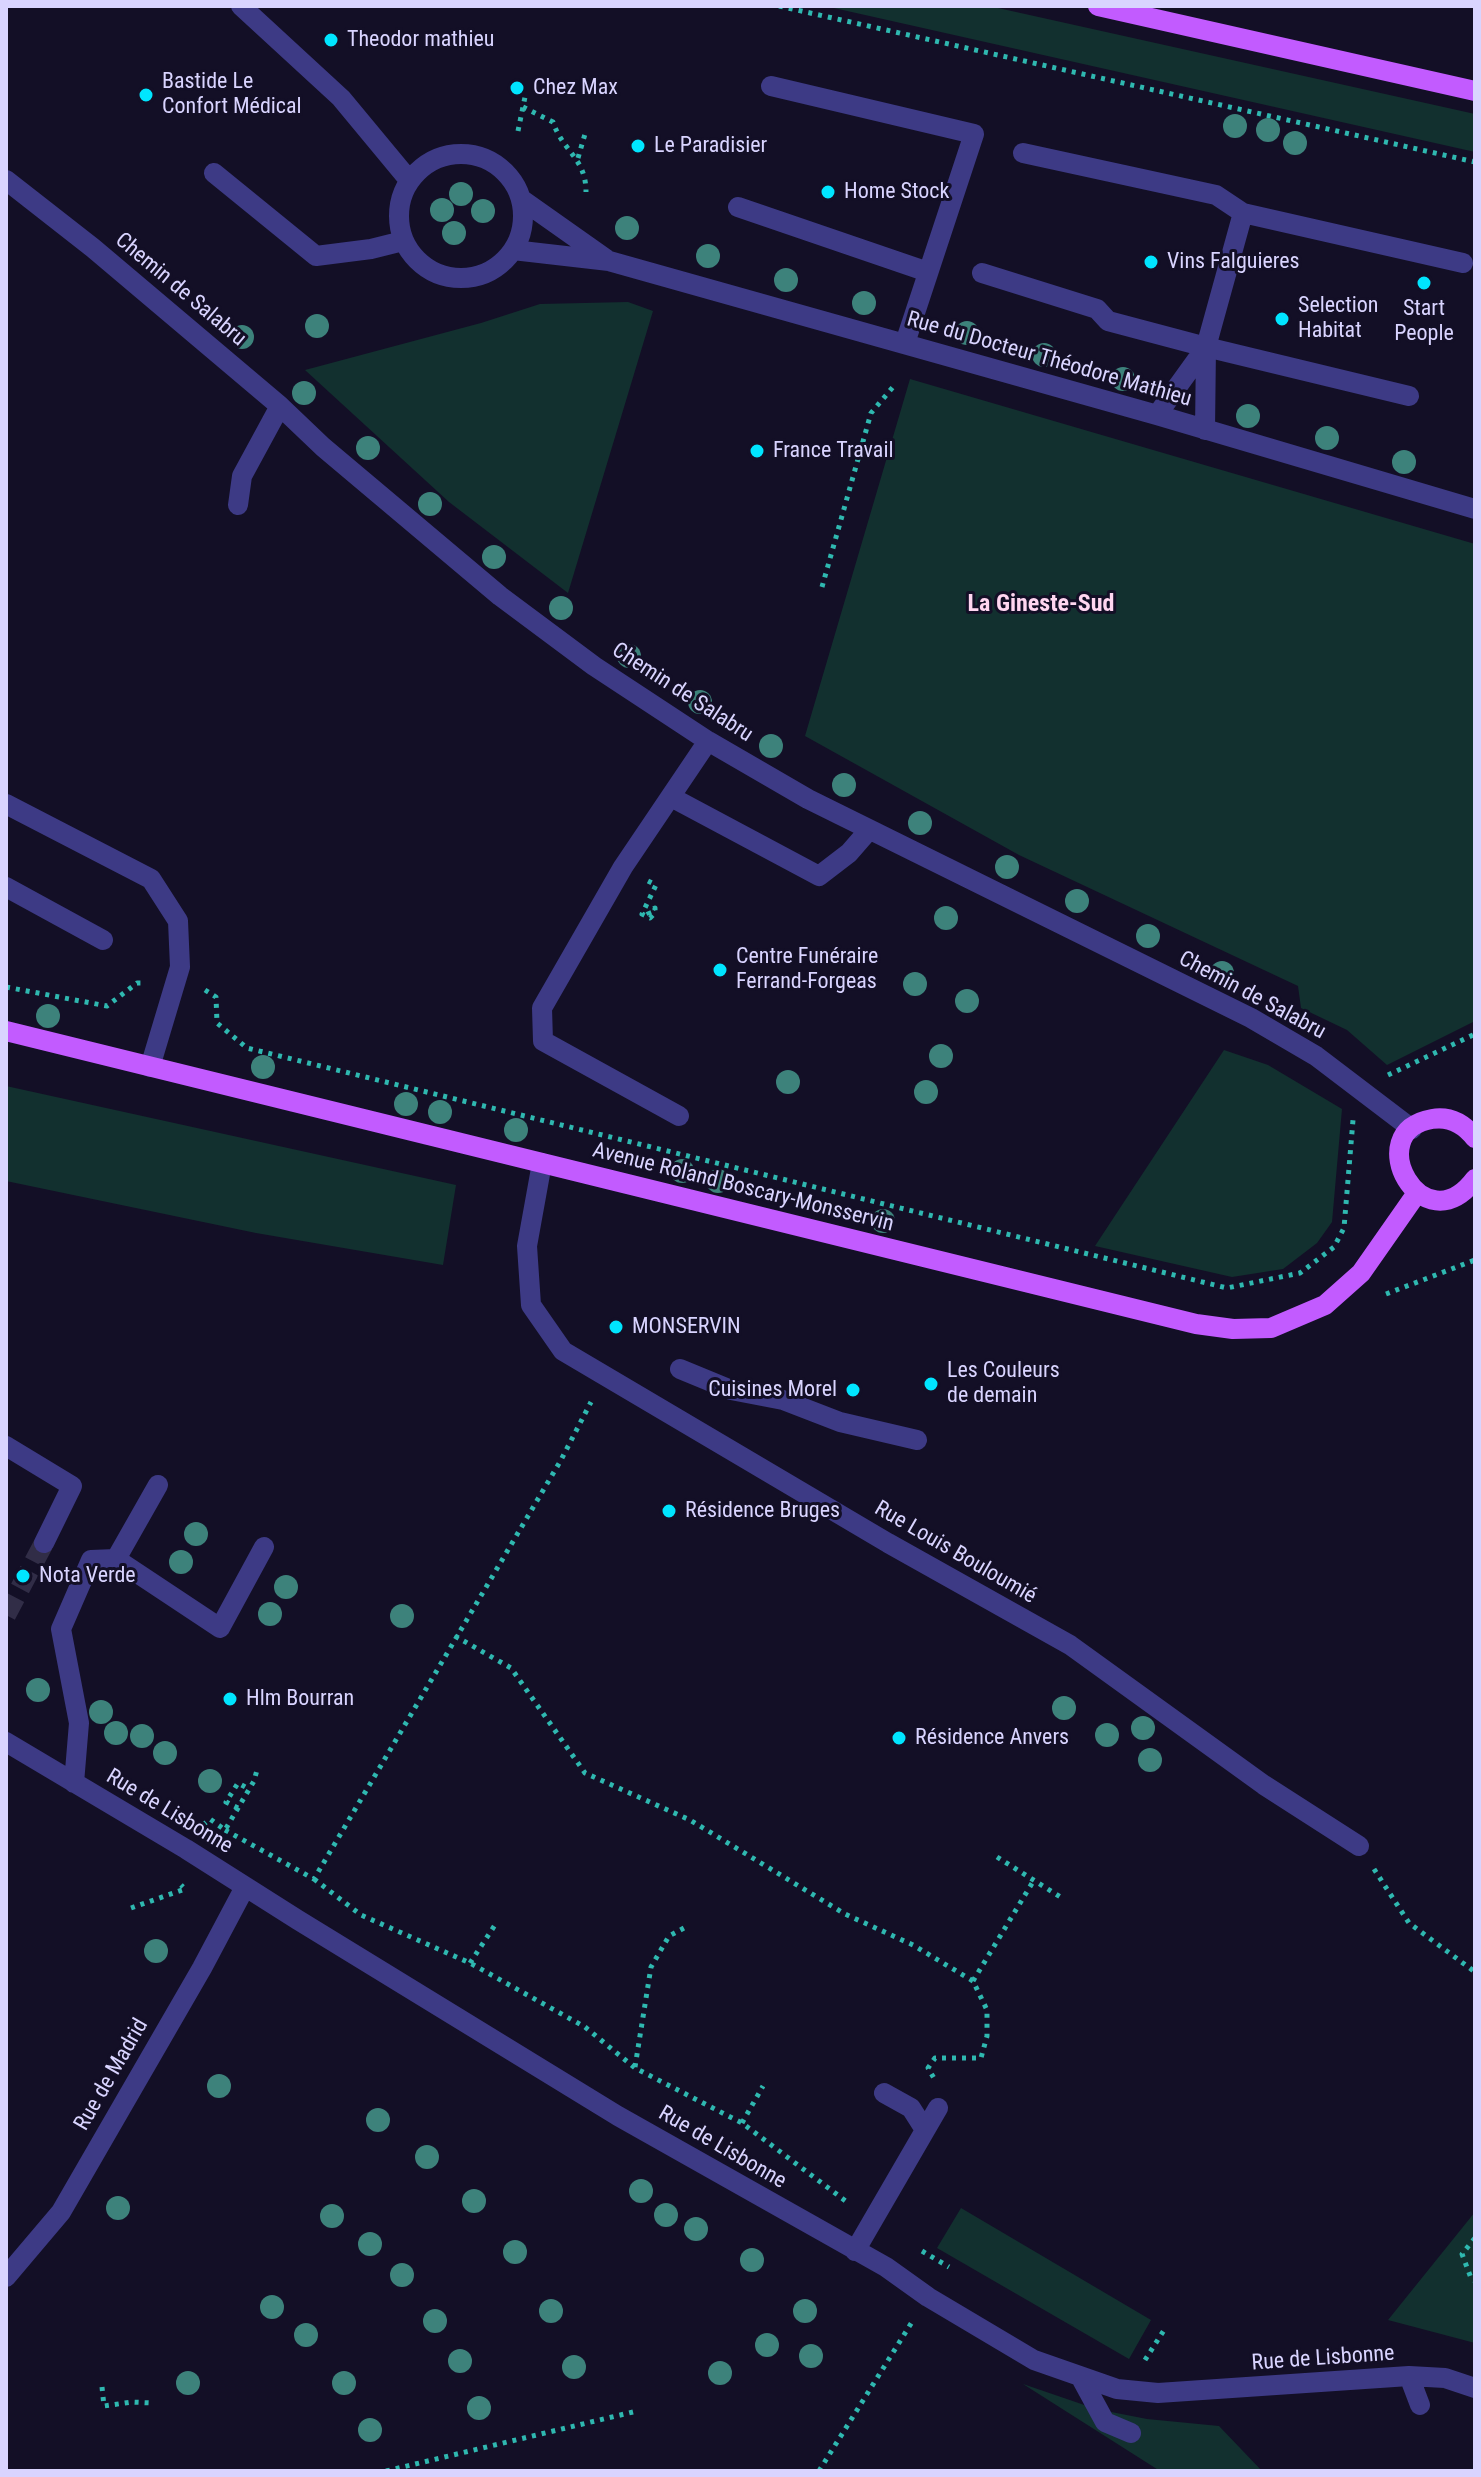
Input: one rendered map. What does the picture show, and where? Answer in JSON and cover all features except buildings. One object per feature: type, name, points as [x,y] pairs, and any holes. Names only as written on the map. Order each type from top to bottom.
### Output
[{"type":"main road","points":[[1098,6],[1475,91]]},
{"type":"main road","name":"Avenue Roland Boscary-Monsservin","points":[[6,1031],[1165,1316],[1233,1329],[1271,1328],[1325,1305],[1361,1273],[1417,1193]]},
{"type":"main road","points":[[1472,1128],[1445,1118],[1421,1122],[1412,1129],[1399,1150],[1399,1162],[1408,1185],[1429,1199],[1454,1197],[1475,1181]]},
{"type":"street","points":[[241,6],[341,98],[409,180],[400,199],[398,220],[403,241],[413,257],[428,270],[445,277],[465,279],[483,275],[501,264],[521,234],[521,199]]},
{"type":"street","points":[[771,86],[974,134],[905,343]]},
{"type":"street","points":[[1023,153],[1216,195],[1243,213],[1463,263]]},
{"type":"street","name":"Rue du Docteur Théodore Mathieu","points":[[409,180],[423,166],[441,157],[461,154],[481,157],[499,166],[513,181],[521,199],[609,261]]},
{"type":"street","points":[[214,173],[316,256],[371,249],[403,241]]},
{"type":"street","name":"Chemin de Salabru","points":[[6,180],[93,248],[521,613],[708,741],[808,799],[1251,1018],[1316,1056],[1412,1129]]},
{"type":"street","points":[[738,207],[928,272]]},
{"type":"street","points":[[1205,430],[1206,347],[1243,213]]},
{"type":"street","name":"Rue du Docteur Théodore Mathieu","points":[[513,250],[609,261],[1157,415],[1475,509]]},
{"type":"street","points":[[982,273],[1097,309],[1108,321],[1409,396]]},
{"type":"street","points":[[1157,415],[1206,347]]},
{"type":"street","points":[[238,505],[242,476],[280,406]]},
{"type":"street","points":[[679,1116],[543,1041],[542,1008],[623,867],[708,741]]},
{"type":"street","points":[[671,797],[819,876],[849,853],[869,830]]},
{"type":"street","points":[[6,804],[151,879],[178,921],[180,967],[177,984],[150,1067]]},
{"type":"street","points":[[6,887],[103,940]]},
{"type":"street","name":"Rue Louis Bouloumié","points":[[542,1163],[527,1246],[531,1305],[563,1351],[888,1543],[1070,1645],[1264,1785],[1359,1846]]},
{"type":"street","points":[[680,1369],[731,1390],[783,1400],[840,1422],[917,1440]]},
{"type":"street","points":[[6,1446],[72,1486],[44,1543]]},
{"type":"street","points":[[116,1559],[158,1485]]},
{"type":"street","points":[[74,1783],[79,1723],[61,1629],[91,1560],[116,1559],[220,1628],[264,1547]]},
{"type":"street","name":"Rue de Lisbonne","points":[[6,1742],[186,1849],[618,2116],[886,2267],[928,2297],[1034,2360],[1117,2389],[1158,2393],[1409,2376],[1445,2378],[1475,2388]]},
{"type":"street","name":"Rue de Madrid","points":[[6,2277],[61,2212],[202,1968],[245,1887]]},
{"type":"street","points":[[884,2093],[911,2108],[925,2130]]},
{"type":"street","points":[[855,2251],[938,2108]]},
{"type":"street","points":[[1080,2376],[1105,2422],[1131,2433]]},
{"type":"street","points":[[1409,2376],[1420,2405]]},
{"type":"path","points":[[779,6],[1475,162]]},
{"type":"path","points":[[518,131],[525,97]]},
{"type":"path","points":[[523,107],[553,122],[565,147],[578,158],[584,171],[586,192]]},
{"type":"path","points":[[578,158],[585,134]]},
{"type":"path","points":[[822,587],[871,413],[893,387]]},
{"type":"path","points":[[6,987],[107,1006],[137,983],[177,984],[208,991],[216,997],[217,1023],[247,1048],[1227,1288],[1300,1273],[1334,1247],[1344,1228],[1353,1118],[1386,1076],[1475,1034]]},
{"type":"path","points":[[1385,1294],[1475,1260]]},
{"type":"path","points":[[314,1879],[561,1460],[604,1376]]},
{"type":"path","points":[[455,1636],[511,1668],[585,1773],[690,1820],[845,1914],[913,1945],[973,1981],[987,2010],[987,2036],[981,2058],[935,2058],[928,2068],[948,2101],[938,2108]]},
{"type":"path","points":[[225,1830],[257,1770]]},
{"type":"path","points":[[238,1808],[226,1802],[238,1783],[249,1789]]},
{"type":"path","points":[[199,1830],[210,1819],[314,1879],[361,1915],[470,1963],[585,2027],[635,2068],[742,2123],[872,2221]]},
{"type":"path","points":[[1359,1846],[1409,1923],[1475,1972]]},
{"type":"path","points":[[997,1857],[1062,1898]]},
{"type":"path","points":[[973,1981],[1034,1880]]},
{"type":"path","points":[[131,1908],[173,1893]]},
{"type":"path","points":[[470,1963],[495,1925]]},
{"type":"path","points":[[635,2068],[651,1967],[669,1936],[684,1928]]},
{"type":"path","points":[[742,2123],[763,2086]]},
{"type":"path","points":[[1475,2238],[1462,2254],[1475,2281]]},
{"type":"path","points":[[819,2471],[918,2312]]},
{"type":"path","points":[[102,2387],[104,2406],[152,2403]]},
{"type":"path","points":[[386,2471],[637,2411]]},
{"type":"green space","points":[[825,6],[989,6],[1475,114],[1475,152]]},
{"type":"green space","points":[[628,302],[653,311],[568,593],[449,502],[305,370],[540,304]]},
{"type":"green space","points":[[910,379],[1475,544],[1475,1021],[1387,1065],[1347,1030],[1301,1008],[1298,986],[1019,855],[805,736]]},
{"type":"green space","points":[[1224,1050],[1268,1065],[1342,1109],[1332,1222],[1317,1243],[1283,1269],[1232,1277],[1095,1246]]},
{"type":"green space","points":[[6,1086],[456,1185],[443,1265],[256,1233],[6,1181]]},
{"type":"green space","points":[[961,2208],[1151,2320],[1129,2359],[937,2248]]},
{"type":"green space","points":[[1475,2212],[1475,2343],[1388,2320]]},
{"type":"green space","points":[[1023,2384],[1096,2409],[1147,2419],[1219,2426],[1262,2471],[1160,2471]]},
{"type":"tunnel","points":[[6,1615],[44,1543]]},
{"type":"place","name":"Theodor mathieu","points":[[331,40]]},
{"type":"place","name":"Chez Max","points":[[517,88]]},
{"type":"place","name":"Bastide Le Confort Médical","points":[[146,95]]},
{"type":"place","name":"Le Paradisier","points":[[638,146]]},
{"type":"place","name":"Home Stock","points":[[828,192]]},
{"type":"place","name":"Vins Falguieres","points":[[1151,262]]},
{"type":"place","name":"Start People","points":[[1424,283]]},
{"type":"place","name":"Selection Habitat","points":[[1282,319]]},
{"type":"place","name":"France Travail","points":[[757,451]]},
{"type":"place","name":"Centre Funéraire Ferrand-Forgeas","points":[[720,970]]},
{"type":"place","name":"MONSERVIN","points":[[616,1327]]},
{"type":"place","name":"Les Couleurs de demain","points":[[931,1384]]},
{"type":"place","name":"Cuisines Morel","points":[[853,1390]]},
{"type":"place","name":"Résidence Bruges","points":[[669,1511]]},
{"type":"place","name":"Nota Verde","points":[[23,1576]]},
{"type":"place","name":"Hlm Bourran","points":[[230,1699]]},
{"type":"place","name":"Résidence Anvers","points":[[899,1738]]},
{"type":"district","name":"La Gineste-Sud","points":[[1041,605]]}]
